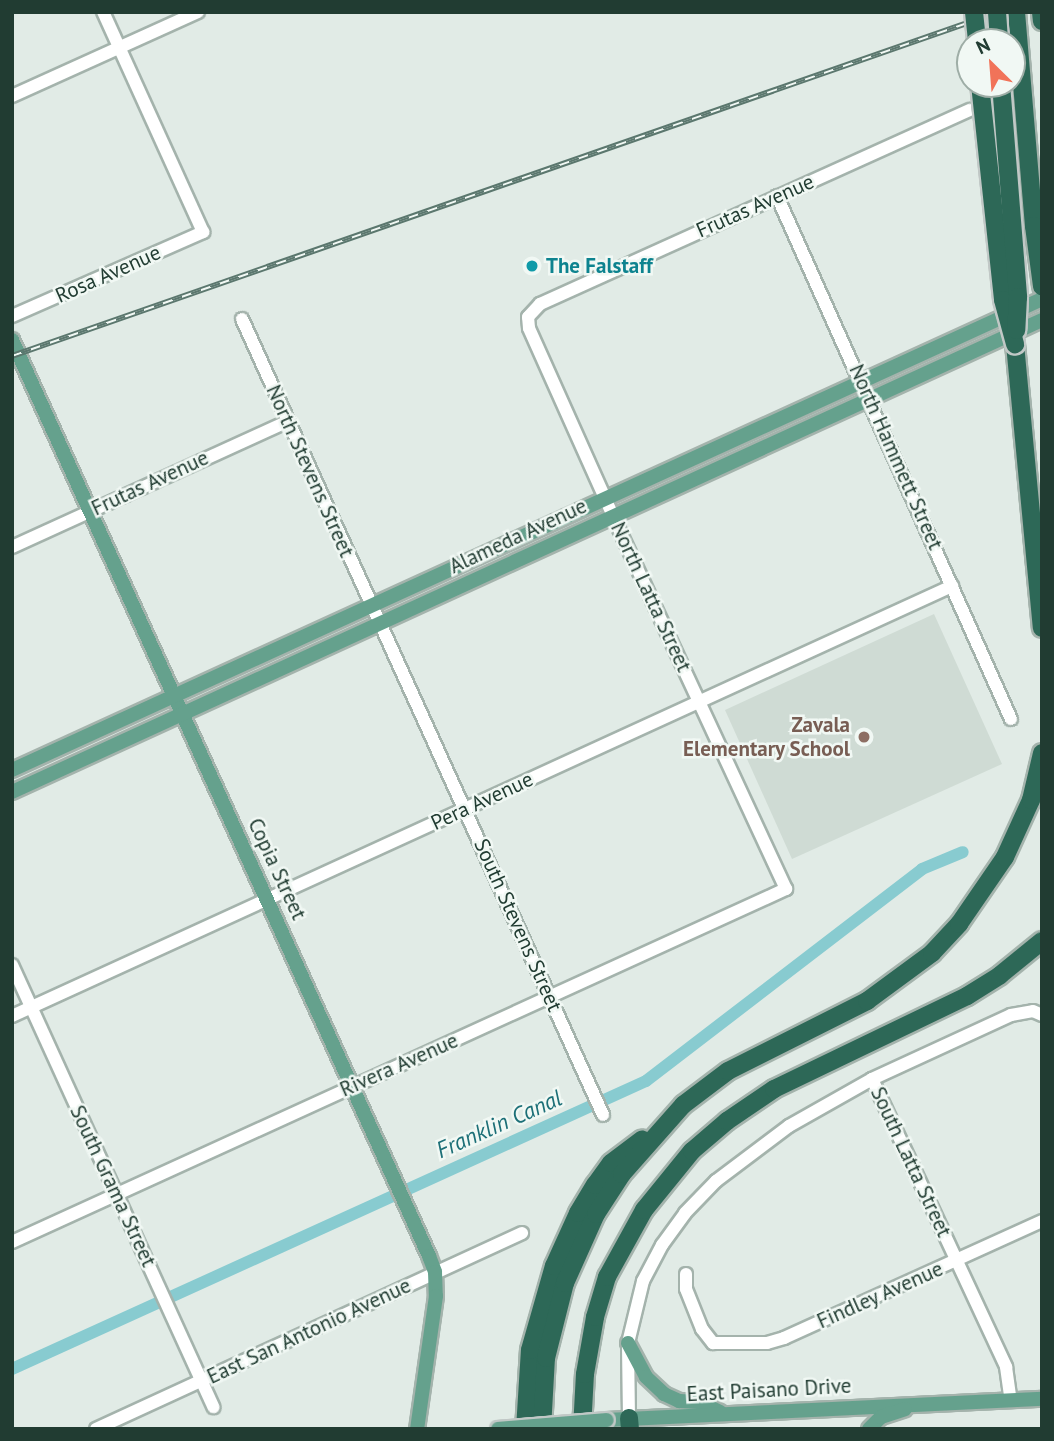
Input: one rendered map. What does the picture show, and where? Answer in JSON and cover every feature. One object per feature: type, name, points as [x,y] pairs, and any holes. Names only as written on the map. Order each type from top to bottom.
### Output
[{"type":"highway","points":[[1016,12],[1034,226],[1042,286]]},
{"type":"highway","points":[[1041,12],[1042,21]]},
{"type":"highway","points":[[981,98],[1003,300],[1015,344]]},
{"type":"highway","points":[[1002,98],[1018,297],[1015,344],[1017,388],[1042,628]]},
{"type":"highway","points":[[542,1429],[547,1358],[565,1283],[596,1214],[622,1174],[683,1105],[729,1071],[867,1001],[932,953],[959,924],[1005,857],[1031,800],[1042,753]]},
{"type":"highway","points":[[582,1429],[585,1374],[595,1317],[607,1277],[624,1240],[666,1180],[692,1150],[727,1121],[774,1089],[936,1013],[1000,975],[1042,941]]},
{"type":"highway","points":[[525,1429],[530,1350],[542,1301],[566,1239],[578,1213],[611,1163],[634,1144],[658,1132]]},
{"type":"main road","name":"Alameda Avenue","points":[[12,770],[1042,299]]},
{"type":"main road","name":"Alameda Avenue","points":[[12,792],[1042,320]]},
{"type":"main road","name":"Copia Street","points":[[12,340],[353,1086],[435,1272],[436,1296],[417,1429]]},
{"type":"main road","points":[[628,1343],[646,1377],[664,1394],[679,1401],[699,1402],[724,1413]]},
{"type":"main road","name":"East Paisano Drive","points":[[498,1429],[607,1420],[629,1423],[724,1413],[1042,1399]]},
{"type":"main road","points":[[869,1429],[881,1417],[923,1404]]},
{"type":"street","points":[[103,12],[119,47]]},
{"type":"street","points":[[12,96],[198,12]]},
{"type":"street","name":"Rosa Avenue","points":[[12,316],[204,232],[119,47]]},
{"type":"street","name":"Frutas Avenue","points":[[540,304],[970,110]]},
{"type":"street","name":"North Hammett Street","points":[[777,196],[1011,719]]},
{"type":"street","name":"North Latta Street","points":[[540,304],[528,317],[529,328],[700,701]]},
{"type":"street","name":"North Stevens Street","points":[[242,319],[377,624]]},
{"type":"street","name":"Frutas Avenue","points":[[12,547],[288,421]]},
{"type":"street","name":"Pera Avenue","points":[[12,1016],[952,586]]},
{"type":"street","name":"South Stevens Street","points":[[377,624],[465,809],[603,1115]]},
{"type":"street","name":"Rivera Avenue","points":[[12,1241],[786,889],[700,701]]},
{"type":"street","name":"South Grama Street","points":[[12,965],[213,1407]]},
{"type":"street","points":[[629,1423],[628,1343],[643,1282],[662,1245],[685,1213],[716,1181],[789,1126],[872,1079],[1011,1014],[1037,1013]]},
{"type":"street","name":"South Latta Street","points":[[872,1079],[1006,1367],[1011,1401]]},
{"type":"street","name":"Findley Avenue","points":[[685,1274],[686,1289],[702,1329],[713,1343],[754,1344],[784,1338],[1042,1221]]},
{"type":"street","name":"East San Antonio Avenue","points":[[96,1429],[522,1233]]},
{"type":"shaded area","name":"Zavala Elementary School","points":[[934,614],[1002,764],[792,859],[725,710]]},
{"type":"waterway","name":"Franklin Canal","points":[[12,1369],[646,1081],[922,869],[963,852]]},
{"type":"railway","points":[[12,356],[999,12]]},
{"type":"place","name":"The Falstaff","points":[[532,266]]},
{"type":"place","name":"Zavala Elementary School","points":[[864,737]]}]
